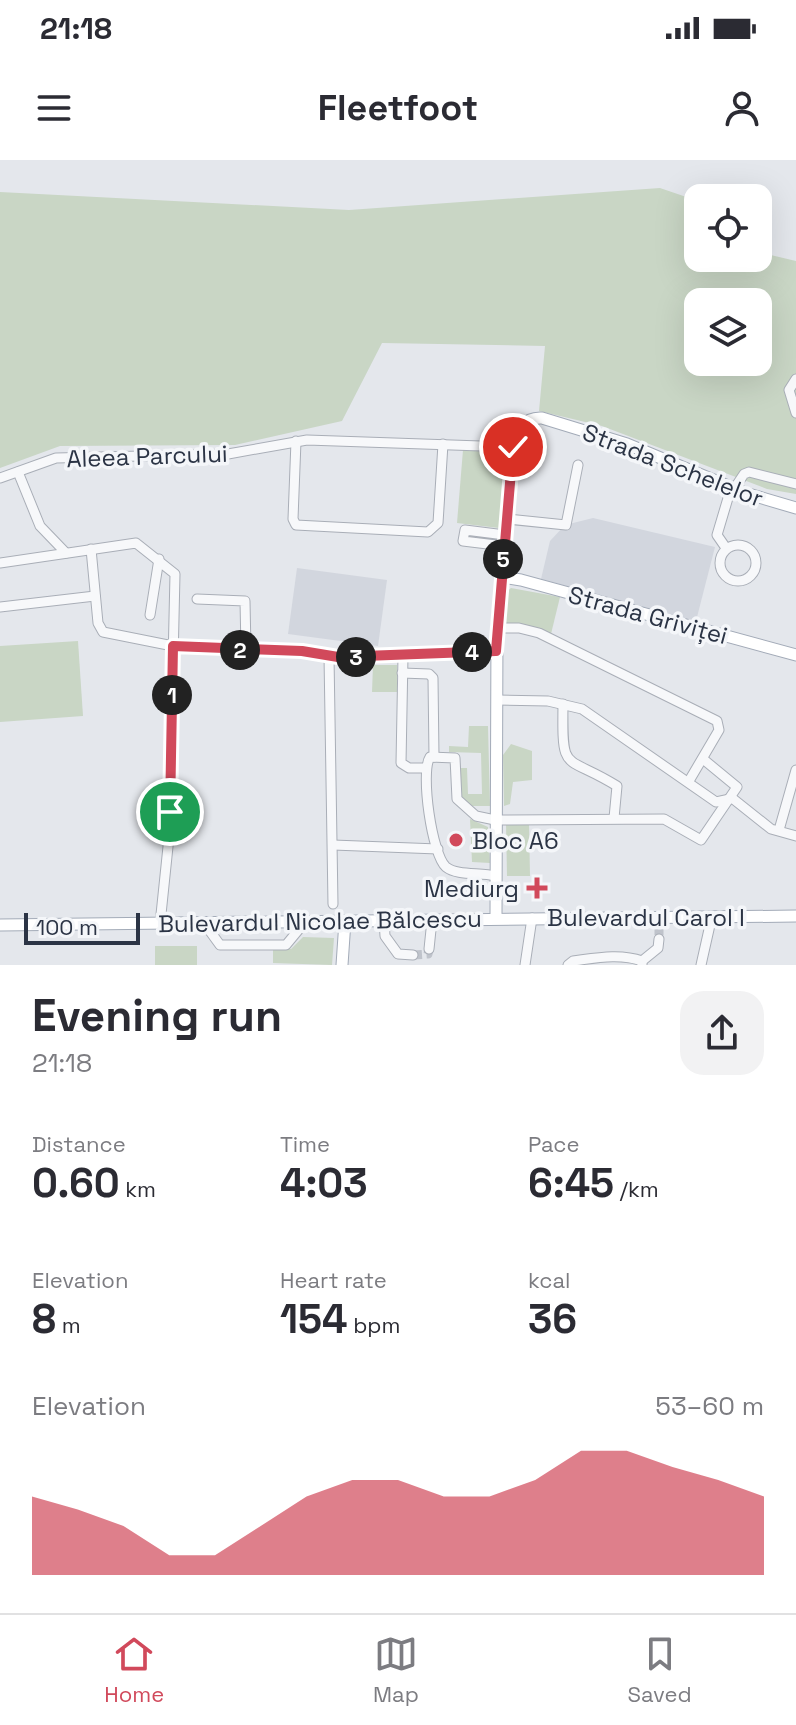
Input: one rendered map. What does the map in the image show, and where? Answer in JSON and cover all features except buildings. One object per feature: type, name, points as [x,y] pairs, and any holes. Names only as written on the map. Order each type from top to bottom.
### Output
[{"type":"main road","name":"Strada Schelelor","points":[[513,447],[521,426],[534,418],[542,418],[627,444],[732,488],[796,508]]},
{"type":"main road","points":[[496,918],[496,651],[513,447]]},
{"type":"main road","name":"Strada Griviței","points":[[501,577],[796,655]]},
{"type":"main road","name":"Bulevardul Carol I","points":[[496,918],[659,921],[712,916],[796,916]]},
{"type":"main road","name":"Bulevardul Nicolae Bălcescu","points":[[0,925],[496,918]]},
{"type":"main road","points":[[342,965],[345,921]]},
{"type":"street","points":[[796,379],[789,390],[796,413]]},
{"type":"street","points":[[296,441],[293,519],[296,525],[428,532],[438,523],[443,444]]},
{"type":"street","name":"Aleea Parcului","points":[[0,478],[66,457],[228,454],[296,441],[513,447]]},
{"type":"street","points":[[507,519],[566,525],[578,465]]},
{"type":"street","points":[[18,472],[40,526],[66,553]]},
{"type":"street","points":[[726,548],[717,535],[732,488],[739,479],[749,472],[796,484]]},
{"type":"street","points":[[1,559],[136,543],[175,574],[169,837],[160,924]]},
{"type":"street","points":[[740,545],[752,552],[756,565],[749,577],[736,581],[723,575],[719,561],[726,548],[740,545]]},
{"type":"street","points":[[91,549],[95,596],[103,632],[173,646],[302,651],[329,656],[496,651]]},
{"type":"street","points":[[150,615],[159,559]]},
{"type":"street","points":[[0,607],[95,596]]},
{"type":"street","points":[[197,599],[246,602],[246,650]]},
{"type":"street","points":[[497,628],[519,628],[539,633],[714,719],[719,730],[689,781]]},
{"type":"street","points":[[329,656],[333,904]]},
{"type":"street","points":[[403,656],[401,763],[406,768],[426,768]]},
{"type":"street","points":[[402,673],[429,674],[433,678],[434,757]]},
{"type":"street","points":[[497,700],[563,704],[582,709],[716,802],[732,798]]},
{"type":"street","points":[[563,704],[564,755],[570,763],[617,786],[614,818]]},
{"type":"street","points":[[495,876],[452,870],[441,861],[434,827],[427,815],[427,760],[434,757],[455,758],[457,799],[476,816],[495,820],[664,819],[701,840],[732,798],[736,784],[703,759]]},
{"type":"street","points":[[779,830],[796,770]]},
{"type":"street","points":[[732,798],[771,829],[796,836]]},
{"type":"street","points":[[333,845],[438,849]]},
{"type":"street","points":[[701,965],[712,916]]},
{"type":"street","points":[[525,965],[532,918]]},
{"type":"street","points":[[384,920],[385,936],[398,954],[413,955]]},
{"type":"street","points":[[429,949],[432,920]]},
{"type":"street","points":[[204,923],[220,945],[286,945],[305,922]]},
{"type":"street","points":[[568,965],[573,961],[615,957],[642,963],[658,948],[659,939]]},
{"type":"shaded area","points":[[593,518],[715,547],[696,621],[541,579],[550,541],[565,525]]},
{"type":"shaded area","points":[[297,568],[387,580],[378,646],[288,634]]},
{"type":"green space","points":[[660,188],[684,196],[684,272],[772,272],[772,255],[796,261],[796,494],[767,489],[602,426],[539,411],[545,346],[382,343],[342,421],[235,445],[60,446],[0,468],[0,192],[349,210]]},
{"type":"green space","points":[[463,450],[507,454],[499,528],[457,523]]},
{"type":"green space","points":[[511,588],[560,597],[551,634],[501,624],[506,592]]},
{"type":"green space","points":[[78,641],[83,716],[0,722],[0,646]]},
{"type":"green space","points":[[373,665],[397,665],[397,692],[372,692]]},
{"type":"green space","points":[[469,726],[488,726],[490,806],[468,806],[460,800],[459,768],[467,768],[468,794],[482,794],[481,753],[449,752],[449,746],[468,747]]},
{"type":"green space","points":[[511,744],[532,751],[532,780],[513,782],[510,804],[504,806],[503,755]]},
{"type":"green space","points":[[470,819],[488,827],[490,863],[472,862]]},
{"type":"green space","points":[[506,823],[529,823],[530,876],[507,876]]},
{"type":"green space","points":[[303,937],[334,938],[332,965],[273,963],[273,949],[291,949]]},
{"type":"green space","points":[[155,946],[197,946],[197,965],[155,965]]},
{"type":"tunnel","points":[[659,926],[659,939]]},
{"type":"tunnel","points":[[413,955],[428,954],[429,949]]},
{"type":"place","name":"Bloc A6","points":[[456,840]]},
{"type":"place","name":"Mediurg","points":[[537,888]]},
{"type":"route","points":[[170,812],[173,646],[309,651],[338,657],[496,651],[513,447]]}]
